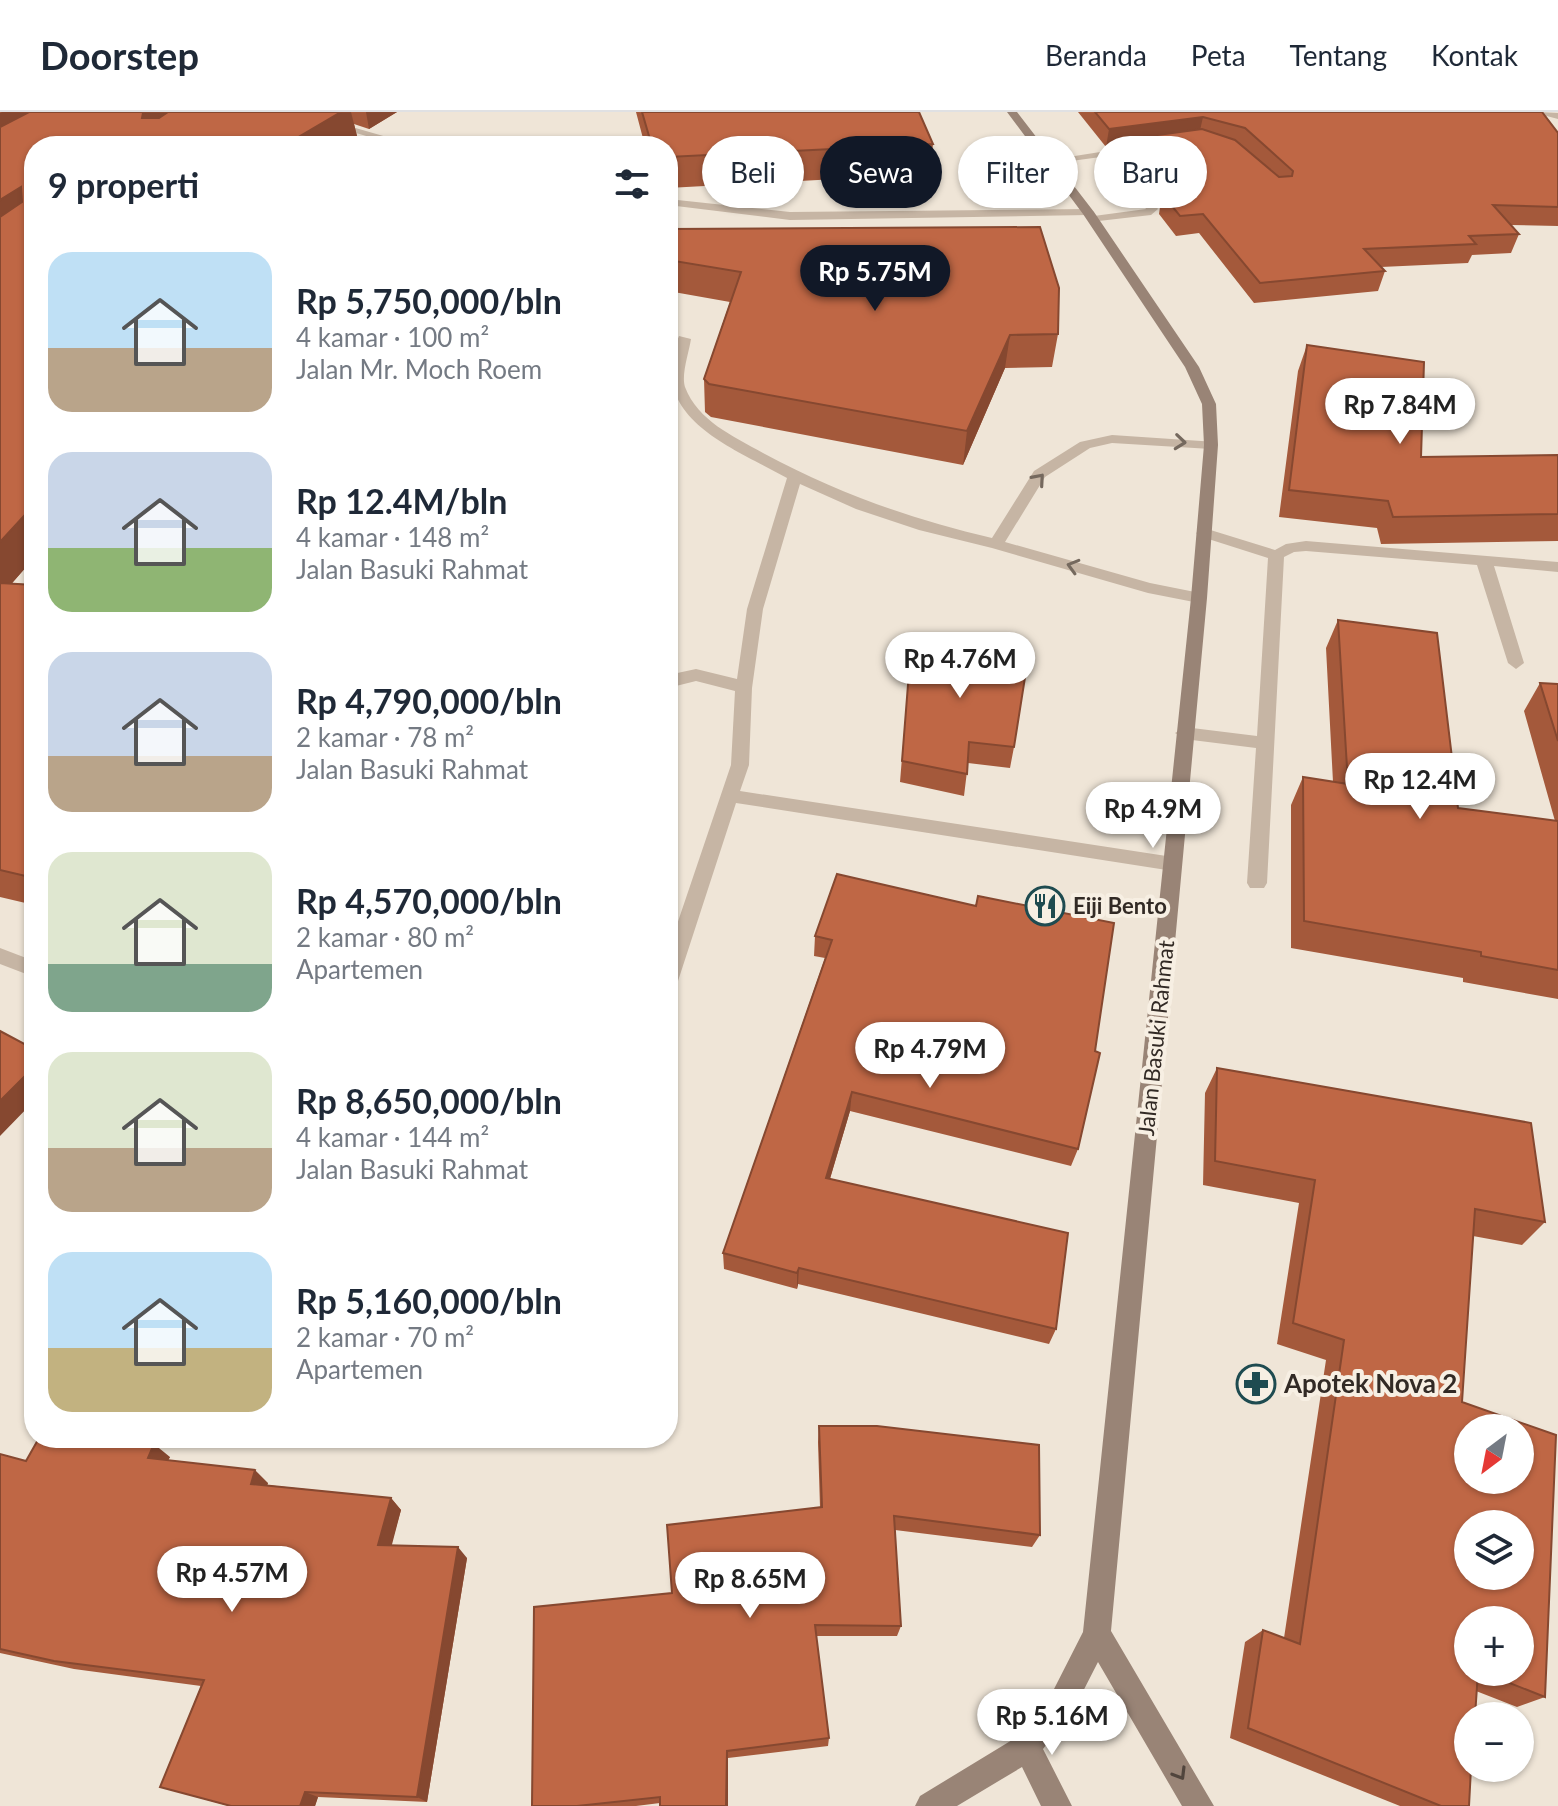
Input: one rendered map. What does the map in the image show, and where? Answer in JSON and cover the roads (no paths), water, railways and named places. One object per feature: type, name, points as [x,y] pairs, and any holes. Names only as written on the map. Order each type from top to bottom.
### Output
[{"type":"main road","name":"Jalan Basuki Rahmat","points":[[1012,112],[1030,136]]},
{"type":"main road","name":"Jalan Basuki Rahmat","points":[[930,1806],[1027,1747],[1064,1699],[1097,1634],[1199,598],[1211,445],[1209,404],[1192,367],[1078,199]]},
{"type":"main road","points":[[1097,1634],[1199,1806]]},
{"type":"main road","points":[[1027,1747],[1057,1806]]},
{"type":"street","points":[[288,112],[375,136]]},
{"type":"street","points":[[1543,112],[1558,116]]},
{"type":"street","points":[[678,203],[790,216],[1091,216],[1151,212],[1151,208]]},
{"type":"street","points":[[678,378],[684,339]]},
{"type":"street","points":[[678,386],[691,411],[717,433],[795,476],[861,506],[924,527],[996,544],[1148,588],[1199,598]]},
{"type":"street","points":[[996,544],[1039,474],[1085,445],[1112,439],[1211,445]]},
{"type":"street","points":[[678,952],[740,765],[744,688],[755,609],[795,476]]},
{"type":"street","points":[[1204,533],[1276,555],[1291,547],[1306,546],[1558,567]]},
{"type":"street","points":[[1257,883],[1276,555]]},
{"type":"street","points":[[1484,561],[1516,663]]},
{"type":"street","points":[[678,677],[685,674],[721,679],[744,688]]},
{"type":"street","points":[[1184,733],[1264,743]]},
{"type":"street","points":[[731,796],[1173,864]]},
{"type":"street","points":[[0,956],[24,965]]},
{"type":"place","name":"Eiji Bento","points":[[1045,906]]},
{"type":"place","name":"Apotek Nova 2","points":[[1256,1384]]}]
